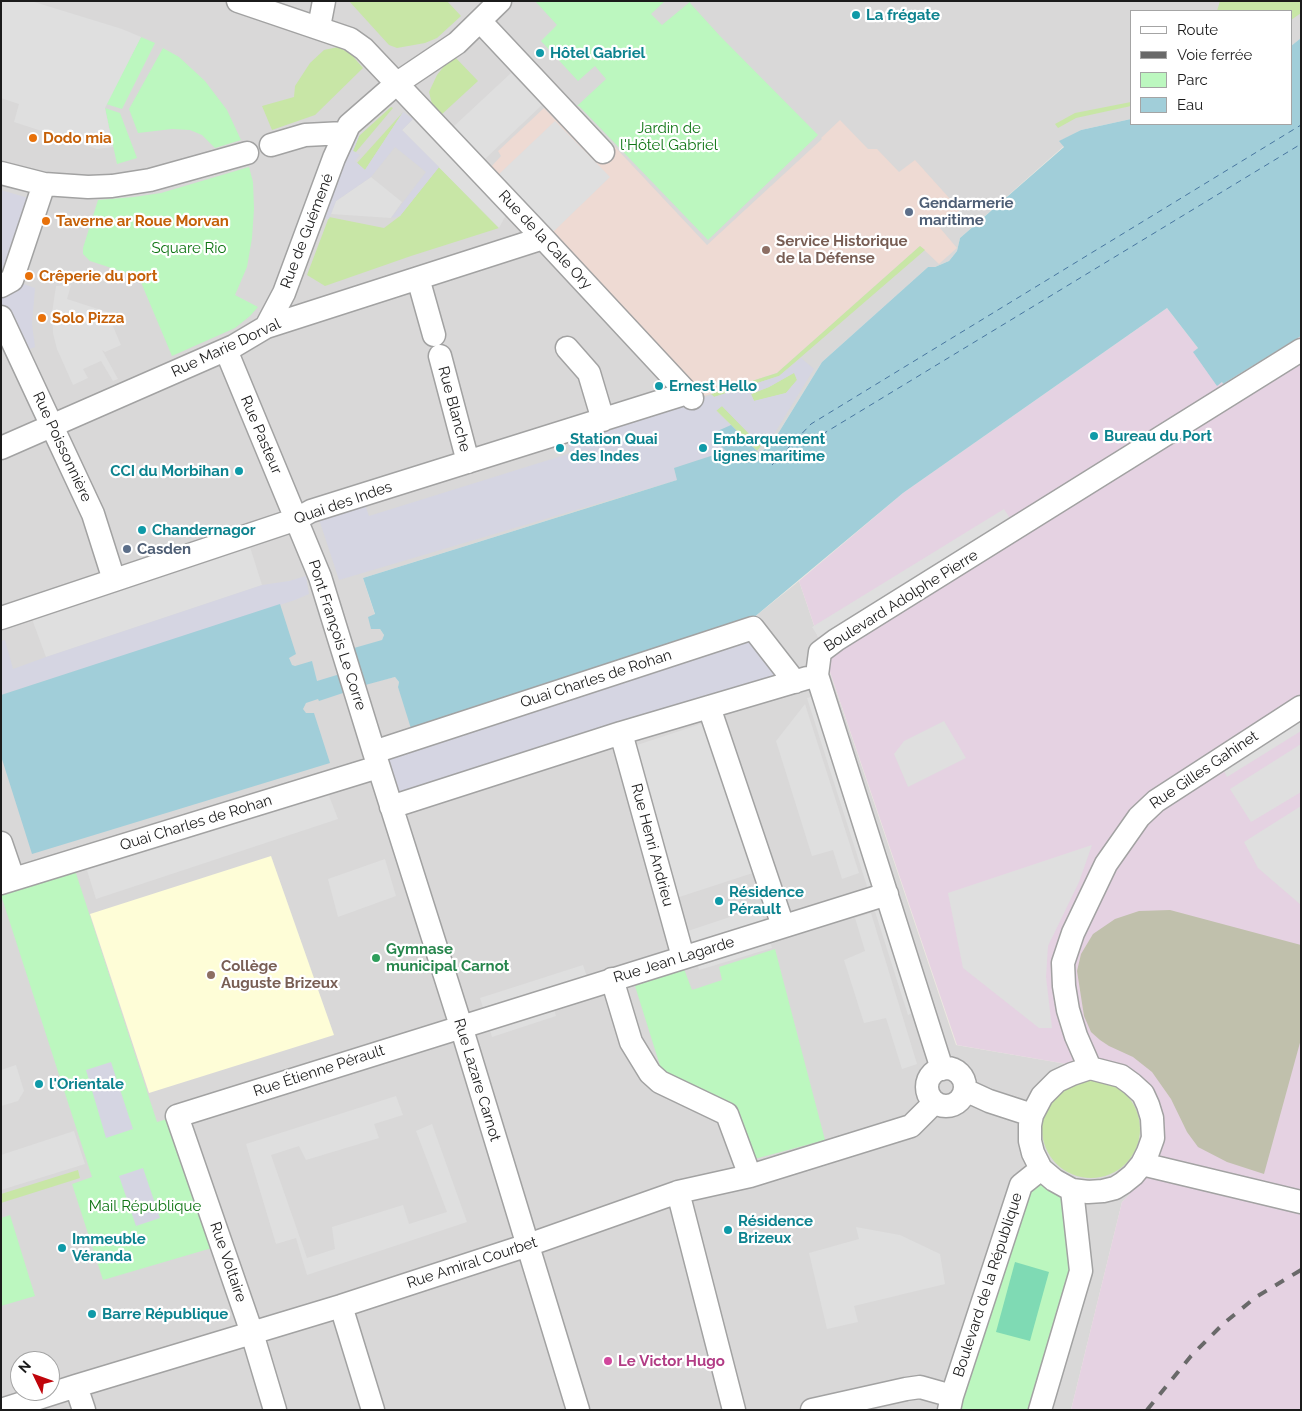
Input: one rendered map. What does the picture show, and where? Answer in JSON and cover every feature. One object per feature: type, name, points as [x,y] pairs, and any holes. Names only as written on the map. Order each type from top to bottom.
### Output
[{"type":"street","name":"Rue de la Cale Ory","points":[[238,1],[350,38],[364,49],[689,395]]},
{"type":"street","points":[[319,27],[324,1]]},
{"type":"street","points":[[271,146],[305,135],[344,133],[349,125],[396,84],[457,43],[500,1]]},
{"type":"street","points":[[480,21],[603,152]]},
{"type":"street","name":"Rue de Guémené","points":[[266,327],[284,293],[344,133]]},
{"type":"street","points":[[1,173],[44,184],[88,187],[112,186],[150,180],[246,153]]},
{"type":"street","points":[[1,286],[12,280],[44,184]]},
{"type":"street","name":"Rue Marie Dorval","points":[[1,448],[226,350],[266,327],[543,238]]},
{"type":"street","name":"Rue Blanche","points":[[418,278],[468,462]]},
{"type":"street","name":"Rue Poissonnière","points":[[1,318],[53,425],[93,514],[114,580]]},
{"type":"street","points":[[567,348],[589,374],[603,420]]},
{"type":"street","name":"Rue Pasteur","points":[[226,350],[297,519]]},
{"type":"street","name":"Boulevard Adolphe Pierre","points":[[942,1069],[817,675],[820,652],[836,640],[1301,350]]},
{"type":"street","name":"Quai des Indes","points":[[1,618],[297,519],[310,511],[689,395]]},
{"type":"street","name":"Pont François Le Corre","points":[[297,519],[320,577],[376,759]]},
{"type":"street","name":"Quai Charles de Rohan","points":[[7,881],[376,759],[753,628],[795,682]]},
{"type":"street","points":[[391,806],[621,733],[817,675]]},
{"type":"street","name":"Rue Gilles Gahinet","points":[[1090,1068],[1076,1036],[1068,1010],[1063,963],[1073,933],[1106,864],[1139,816],[1156,801],[1301,706]]},
{"type":"street","points":[[709,707],[783,926]]},
{"type":"street","name":"Rue Henri Andrieu","points":[[621,733],[683,957]]},
{"type":"street","name":"Rue Lazare Carnot","points":[[376,759],[461,1026],[578,1410]]},
{"type":"street","points":[[1,843],[7,881]]},
{"type":"street","name":"Rue Jean Lagarde","points":[[461,1026],[887,894]]},
{"type":"street","points":[[612,979],[631,1042],[650,1073],[660,1082],[727,1114],[750,1176]]},
{"type":"street","name":"Rue Étienne Pérault","points":[[177,1116],[461,1026]]},
{"type":"street","points":[[1090,1068],[1120,1076],[1143,1094],[1152,1118],[1152,1138],[1142,1164],[1133,1175],[1115,1188],[1088,1192],[1072,1190],[1054,1180],[1040,1169],[1030,1141],[1030,1125],[1032,1115],[1042,1096],[1058,1081],[1090,1068]]},
{"type":"street","points":[[942,1069],[952,1069],[961,1075],[964,1080],[965,1090],[961,1099],[953,1105],[944,1106],[934,1103],[928,1094],[928,1083],[932,1074],[942,1069]]},
{"type":"street","points":[[965,1090],[989,1101],[1032,1115]]},
{"type":"street","name":"Rue Amiral Courbet","points":[[1,1410],[341,1306],[528,1245],[678,1192],[750,1176],[911,1126],[934,1103]]},
{"type":"street","name":"Rue Voltaire","points":[[177,1116],[252,1333],[275,1410]]},
{"type":"street","points":[[1142,1164],[1301,1202]]},
{"type":"street","name":"Boulevard de la République","points":[[950,1403],[1021,1185],[1040,1169]]},
{"type":"street","points":[[1040,1410],[1081,1271],[1072,1190]]},
{"type":"street","points":[[678,1192],[734,1410]]},
{"type":"street","points":[[341,1306],[373,1410]]},
{"type":"street","points":[[76,1386],[84,1410]]},
{"type":"street","points":[[812,1410],[906,1388],[920,1387],[950,1403]]},
{"type":"shaded area","points":[[1,1],[1301,1],[1301,38],[1292,45],[1292,10],[1130,10],[1130,119],[1081,130],[1060,141],[1064,146],[960,238],[957,251],[949,261],[935,267],[928,267],[822,362],[771,445],[759,453],[363,578],[375,615],[369,617],[371,628],[380,629],[384,635],[365,684],[395,677],[399,682],[398,687],[752,619],[799,581],[956,1045],[1090,1068],[1132,1084],[1148,1152],[1129,1195],[1122,1202],[1071,1410],[1,1410]]},
{"type":"shaded area","points":[[1,1],[31,1],[122,29],[141,37],[105,108],[113,147],[97,149],[14,122],[19,104],[1,98]]},
{"type":"shaded area","points":[[511,73],[542,105],[484,160],[453,127]]},
{"type":"shaded area","points":[[544,108],[597,163],[615,147],[707,245],[822,139],[840,120],[868,149],[877,149],[899,172],[915,160],[960,210],[940,228],[957,248],[939,264],[920,246],[777,373],[704,396],[490,168],[501,156],[498,151]]},
{"type":"shaded area","points":[[403,112],[413,119],[402,130],[439,167],[400,216],[391,218],[426,172],[395,147],[371,177],[336,201],[329,219],[323,218],[355,135],[359,136],[353,151],[360,155],[355,161],[365,170]]},
{"type":"shaded area","points":[[413,119],[506,215],[499,228],[402,130]]},
{"type":"shaded area","points":[[555,121],[610,177],[552,233],[498,175]]},
{"type":"shaded area","points":[[371,177],[402,202],[391,218],[331,214],[336,201]]},
{"type":"shaded area","points":[[1,190],[42,202],[18,282],[35,288],[32,324],[35,347],[19,353],[1,317]]},
{"type":"shaded area","points":[[71,285],[67,299],[107,312],[121,345],[105,352],[102,350],[118,379],[113,381],[101,361],[83,369],[88,378],[73,385],[57,349],[53,333],[52,313],[56,286]]},
{"type":"shaded area","points":[[1167,308],[1198,348],[1194,352],[1223,384],[1301,336],[1301,1410],[1071,1410],[1122,1202],[1129,1195],[1142,1164],[1148,1105],[1090,1068],[957,1045],[799,581],[903,493]]},
{"type":"shaded area","points":[[801,358],[814,369],[768,444],[762,447],[722,406],[716,411],[731,425],[713,433],[714,439],[726,451],[674,468],[677,480],[339,580],[318,516],[363,499],[369,516],[571,453],[566,438],[700,395],[703,398],[712,395],[714,397],[779,376]],"holes":[[[794,373],[797,380],[786,393],[754,401],[751,394],[769,387]]]},
{"type":"shaded area","points":[[1004,509],[1022,537],[831,657],[812,627]]},
{"type":"shaded area","points":[[250,547],[262,585],[46,657],[32,619]]},
{"type":"shaded area","points":[[306,576],[309,594],[295,600],[1,695],[1,641],[5,640],[13,669],[262,585]]},
{"type":"shaded area","points":[[753,628],[795,682],[391,807],[374,752]]},
{"type":"shaded area","points":[[823,694],[846,730],[888,856],[876,860],[893,914],[905,911],[934,1005],[908,1015],[807,698]]},
{"type":"shaded area","points":[[805,704],[859,873],[842,879],[833,850],[812,856],[776,741]]},
{"type":"shaded area","points":[[1301,717],[1301,731],[1227,777],[1221,766]]},
{"type":"shaded area","points":[[719,718],[765,869],[667,901],[625,749]]},
{"type":"shaded area","points":[[944,721],[966,758],[908,787],[894,754],[904,741]]},
{"type":"shaded area","points":[[1301,744],[1301,792],[1251,822],[1230,789]]},
{"type":"shaded area","points":[[326,788],[338,819],[96,899],[86,867]]},
{"type":"shaded area","points":[[1301,806],[1301,905],[1258,868],[1244,842]]},
{"type":"shaded area","points":[[1092,845],[1079,882],[1048,946],[1046,977],[1052,1028],[1039,1028],[963,968],[948,893]]},
{"type":"shaded area","name":"Collège Auguste Brizeux","points":[[271,856],[334,1035],[149,1093],[90,914]]},
{"type":"shaded area","points":[[385,859],[396,896],[338,917],[328,879]]},
{"type":"shaded area","points":[[760,907],[772,948],[699,970],[688,931]]},
{"type":"shaded area","points":[[1170,910],[1301,945],[1301,1039],[1264,1174],[1227,1162],[1198,1147],[1187,1132],[1171,1099],[1152,1072],[1133,1057],[1100,1040],[1091,1032],[1084,1016],[1077,971],[1081,954],[1093,934],[1115,919],[1139,911]]},
{"type":"shaded area","points":[[871,913],[917,1064],[902,1069],[886,1018],[864,1023],[844,960],[865,951],[855,918]]},
{"type":"shaded area","points":[[583,965],[590,986],[551,998],[556,1016],[492,1037],[480,998]]},
{"type":"shaded area","points":[[111,1062],[133,1129],[106,1138],[86,1070]]},
{"type":"shaded area","points":[[16,1065],[24,1091],[18,1101],[1,1106],[1,1070]]},
{"type":"shaded area","points":[[396,1096],[403,1115],[374,1124],[379,1138],[306,1160],[299,1146],[271,1155],[307,1258],[335,1249],[332,1227],[403,1205],[409,1224],[447,1212],[416,1131],[432,1124],[467,1222],[307,1275],[296,1238],[276,1244],[246,1144]]},
{"type":"shaded area","points":[[74,1131],[85,1164],[1,1190],[1,1155]]},
{"type":"shaded area","points":[[143,1168],[160,1218],[136,1226],[119,1176]]},
{"type":"shaded area","points":[[856,1227],[900,1235],[940,1254],[945,1284],[854,1306],[858,1322],[827,1329],[809,1253],[859,1239]]},
{"type":"green space","points":[[349,1],[447,1],[461,16],[437,38],[425,43],[397,48],[389,45]]},
{"type":"green space","name":"Jardin de l'Hôtel Gabriel","points":[[535,1],[665,1],[651,14],[662,25],[691,1],[690,3],[720,36],[818,135],[708,240],[577,106],[606,79],[595,66],[578,81],[541,41],[557,25]]},
{"type":"green space","points":[[1220,1],[1301,1],[1301,13],[1292,19],[1292,10],[1217,10]]},
{"type":"green space","points":[[141,37],[155,43],[122,109],[106,104]]},
{"type":"green space","points":[[338,47],[351,54],[363,68],[315,115],[272,130],[262,106],[294,97],[295,86],[310,63],[324,50]]},
{"type":"green space","points":[[163,48],[179,57],[205,81],[227,110],[241,140],[215,148],[202,135],[190,130],[172,129],[138,133],[129,109]]},
{"type":"green space","points":[[453,55],[478,81],[441,115],[432,104],[429,92],[437,75]]},
{"type":"green space","points":[[1130,102],[1130,106],[1076,118],[1058,128],[1055,124],[1075,113]]},
{"type":"green space","points":[[391,107],[393,108],[356,152],[353,151],[359,136]]},
{"type":"green space","points":[[105,108],[120,113],[137,158],[117,164]]},
{"type":"green space","points":[[403,112],[365,170],[357,163]]},
{"type":"green space","name":"Square Rio","points":[[249,167],[253,182],[252,238],[247,267],[235,295],[258,307],[235,328],[172,356],[140,280],[133,275],[90,261],[83,254],[83,248],[98,200],[161,193]]},
{"type":"green space","points":[[439,167],[499,228],[325,286],[307,275],[329,217],[384,228],[400,216]]},
{"type":"green space","points":[[920,246],[925,250],[779,376],[714,397],[711,394],[777,373]]},
{"type":"green space","points":[[795,372],[797,380],[786,393],[754,401],[751,394],[769,387]]},
{"type":"green space","points":[[722,406],[761,446],[757,451],[716,410]]},
{"type":"green space","name":"Mail République","points":[[72,861],[157,1122],[177,1116],[222,1245],[103,1280],[72,1184],[92,1177],[1,895],[1,883]]},
{"type":"green space","points":[[775,949],[825,1140],[751,1160],[730,1105],[662,1072],[635,986],[684,969],[692,990],[722,980],[719,967]]},
{"type":"green space","points":[[1091,1080],[1110,1083],[1126,1094],[1137,1110],[1140,1129],[1137,1148],[1126,1164],[1110,1175],[1091,1178],[1072,1175],[1056,1164],[1045,1148],[1042,1129],[1045,1110],[1056,1094],[1072,1083]]},
{"type":"green space","points":[[1041,1169],[1072,1190],[1081,1271],[1040,1410],[949,1410],[1021,1185]]},
{"type":"green space","points":[[78,1170],[80,1178],[1,1203],[1,1194]]},
{"type":"green space","points":[[10,1215],[35,1296],[1,1306],[1,1218]]},
{"type":"green space","points":[[1015,1262],[1049,1272],[1030,1341],[996,1332]]},
{"type":"water","points":[[1301,38],[1301,336],[1217,386],[1193,352],[1198,348],[1167,308],[903,493],[752,619],[413,735],[398,687],[399,682],[395,677],[343,691],[343,693],[319,701],[318,699],[306,703],[303,709],[306,713],[314,713],[330,763],[32,854],[1,756],[1,695],[280,604],[296,654],[289,658],[292,665],[295,666],[312,661],[317,681],[360,668],[354,648],[382,640],[384,635],[380,629],[371,629],[368,617],[375,614],[363,578],[677,480],[674,468],[726,451],[714,439],[713,433],[731,425],[759,453],[771,445],[822,362],[928,267],[935,267],[949,261],[957,251],[960,238],[1064,147],[1059,141],[1081,130],[1130,119],[1130,125],[1292,125],[1292,45]]},
{"type":"ferry route","points":[[772,465],[811,424],[1301,125]]},
{"type":"ferry route","points":[[775,463],[1301,144]]},
{"type":"railway","points":[[1147,1410],[1191,1356],[1223,1324],[1256,1297],[1301,1270]]},
{"type":"place","name":"La frégate","points":[[856,15]]},
{"type":"place","name":"Hôtel Gabriel","points":[[540,53]]},
{"type":"place","name":"Dodo mia","points":[[33,138]]},
{"type":"place","name":"Gendarmerie maritime","points":[[909,212]]},
{"type":"place","name":"Taverne ar Roue Morvan","points":[[46,221]]},
{"type":"place","name":"Service Historique de la Défense","points":[[766,250]]},
{"type":"place","name":"Crêperie du port","points":[[29,276]]},
{"type":"place","name":"Solo Pizza","points":[[42,318]]},
{"type":"place","name":"Ernest Hello","points":[[659,386]]},
{"type":"place","name":"Bureau du Port","points":[[1094,436]]},
{"type":"place","name":"Station Quai des Indes","points":[[560,448]]},
{"type":"place","name":"Embarquement lignes maritime","points":[[703,448]]},
{"type":"place","name":"CCI du Morbihan","points":[[239,471]]},
{"type":"place","name":"Chandernagor","points":[[142,530]]},
{"type":"place","name":"Casden","points":[[127,549]]},
{"type":"place","name":"Résidence Pérault","points":[[719,901]]},
{"type":"place","name":"Gymnase municipal Carnot","points":[[376,958]]},
{"type":"place","name":"Collège Auguste Brizeux","points":[[211,975]]},
{"type":"place","name":"l'Orientale","points":[[39,1084]]},
{"type":"place","name":"Résidence Brizeux","points":[[728,1230]]},
{"type":"place","name":"Immeuble Véranda","points":[[62,1248]]},
{"type":"place","name":"Barre République","points":[[92,1314]]},
{"type":"place","name":"Le Victor Hugo","points":[[608,1361]]}]
